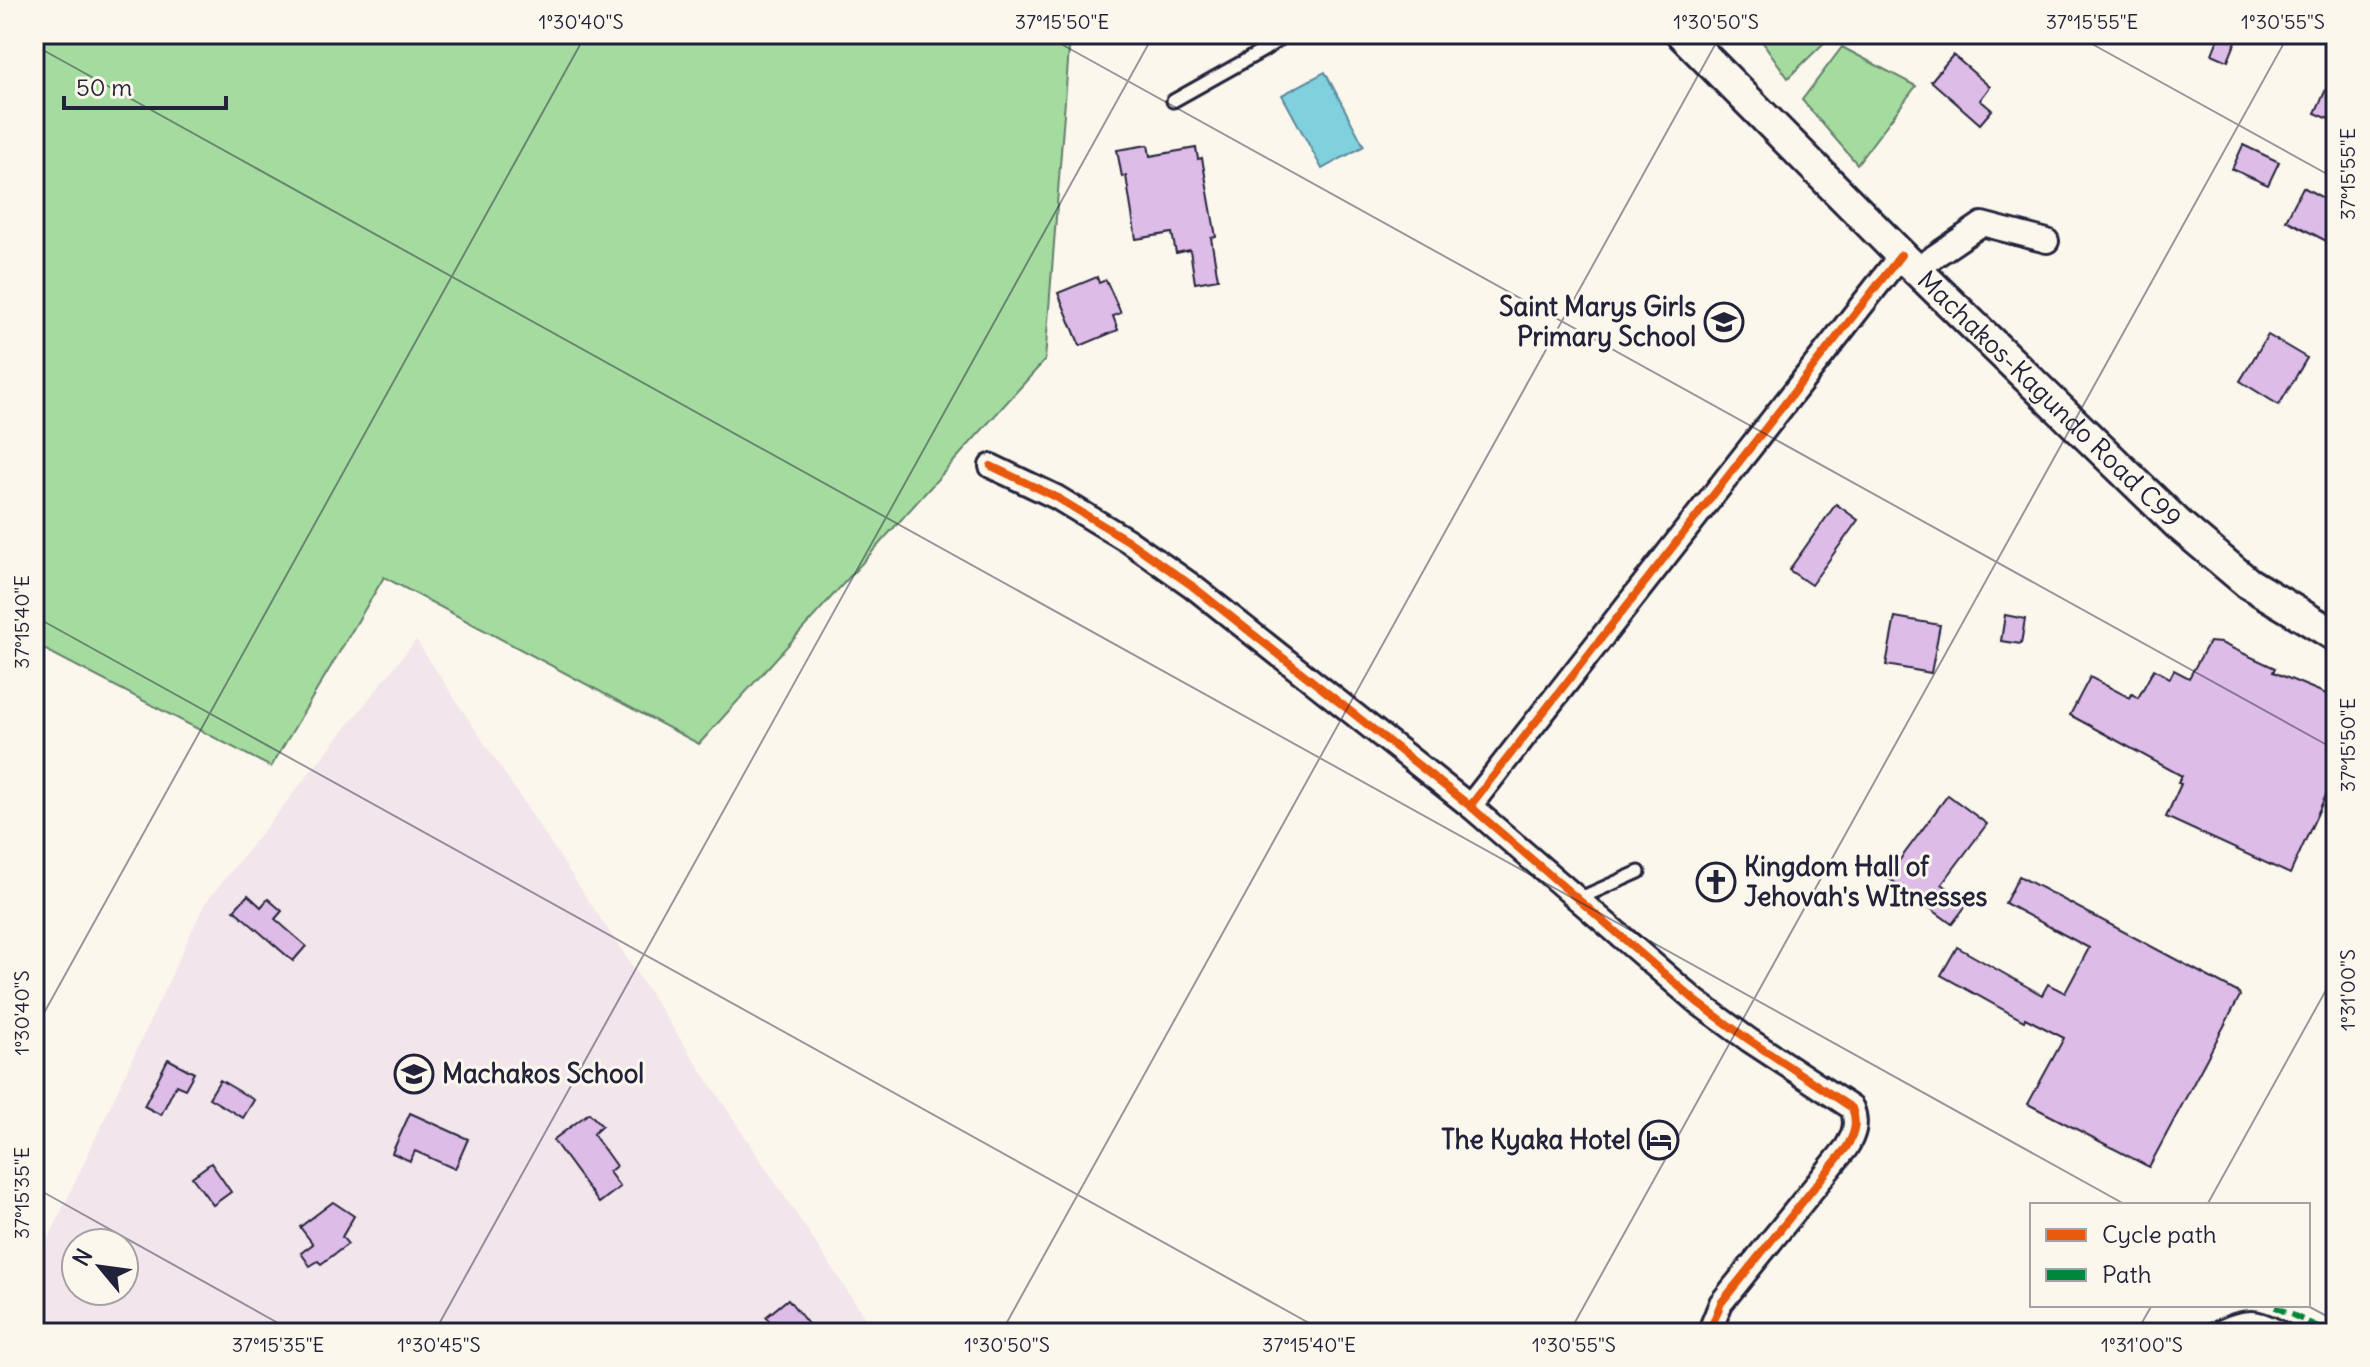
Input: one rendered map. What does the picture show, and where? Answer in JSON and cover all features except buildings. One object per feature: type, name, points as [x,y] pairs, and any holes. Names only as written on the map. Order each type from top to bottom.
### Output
[{"type":"main road","name":"Machakos-Kagundo Road C99","points":[[1682,34],[1909,262],[2178,524],[2248,583],[2336,636]]},
{"type":"street","points":[[1470,806],[1909,262],[1982,224],[2047,241]]},
{"type":"street","points":[[991,466],[1056,497],[1127,540],[1191,585],[1470,806],[1697,1002],[1848,1104],[1855,1113],[1855,1128],[1846,1148],[1721,1303],[1709,1333]]},
{"type":"lane","points":[[1173,101],[1287,34]]},
{"type":"lane","points":[[1578,899],[1639,872]]},
{"type":"lane","points":[[2207,1333],[2247,1316],[2265,1318],[2291,1333]]},
{"type":"shaded area","name":"Machakos School","points":[[416,640],[875,1333],[34,1333],[34,1270],[204,905]]},
{"type":"green space","points":[[34,34],[1053,34],[1069,49],[1045,360],[699,744],[384,577],[271,767],[34,644]]},
{"type":"green space","points":[[1757,34],[1820,34],[1828,39],[1788,78]]},
{"type":"green space","points":[[1842,47],[1916,86],[1857,164],[1802,100]]},
{"type":"water","points":[[1325,72],[1364,146],[1322,169],[1282,95]]},
{"type":"marked path","points":[[2275,1307],[2331,1333]]},
{"type":"cycle path","points":[[1470,806],[1901,255]]},
{"type":"cycle path","points":[[991,466],[1056,497],[1127,540],[1191,585],[1470,806],[1697,1002],[1852,1108],[1854,1129],[1846,1148],[1721,1303],[1709,1333]]},
{"type":"place","name":"Saint Marys Girls Primary School","points":[[1724,322]]},
{"type":"place","name":"Kingdom Hall of Jehovah's WItnesses","points":[[1716,882]]},
{"type":"place","name":"Machakos School","points":[[414,1074]]},
{"type":"place","name":"The Kyaka Hotel","points":[[1659,1140]]}]
